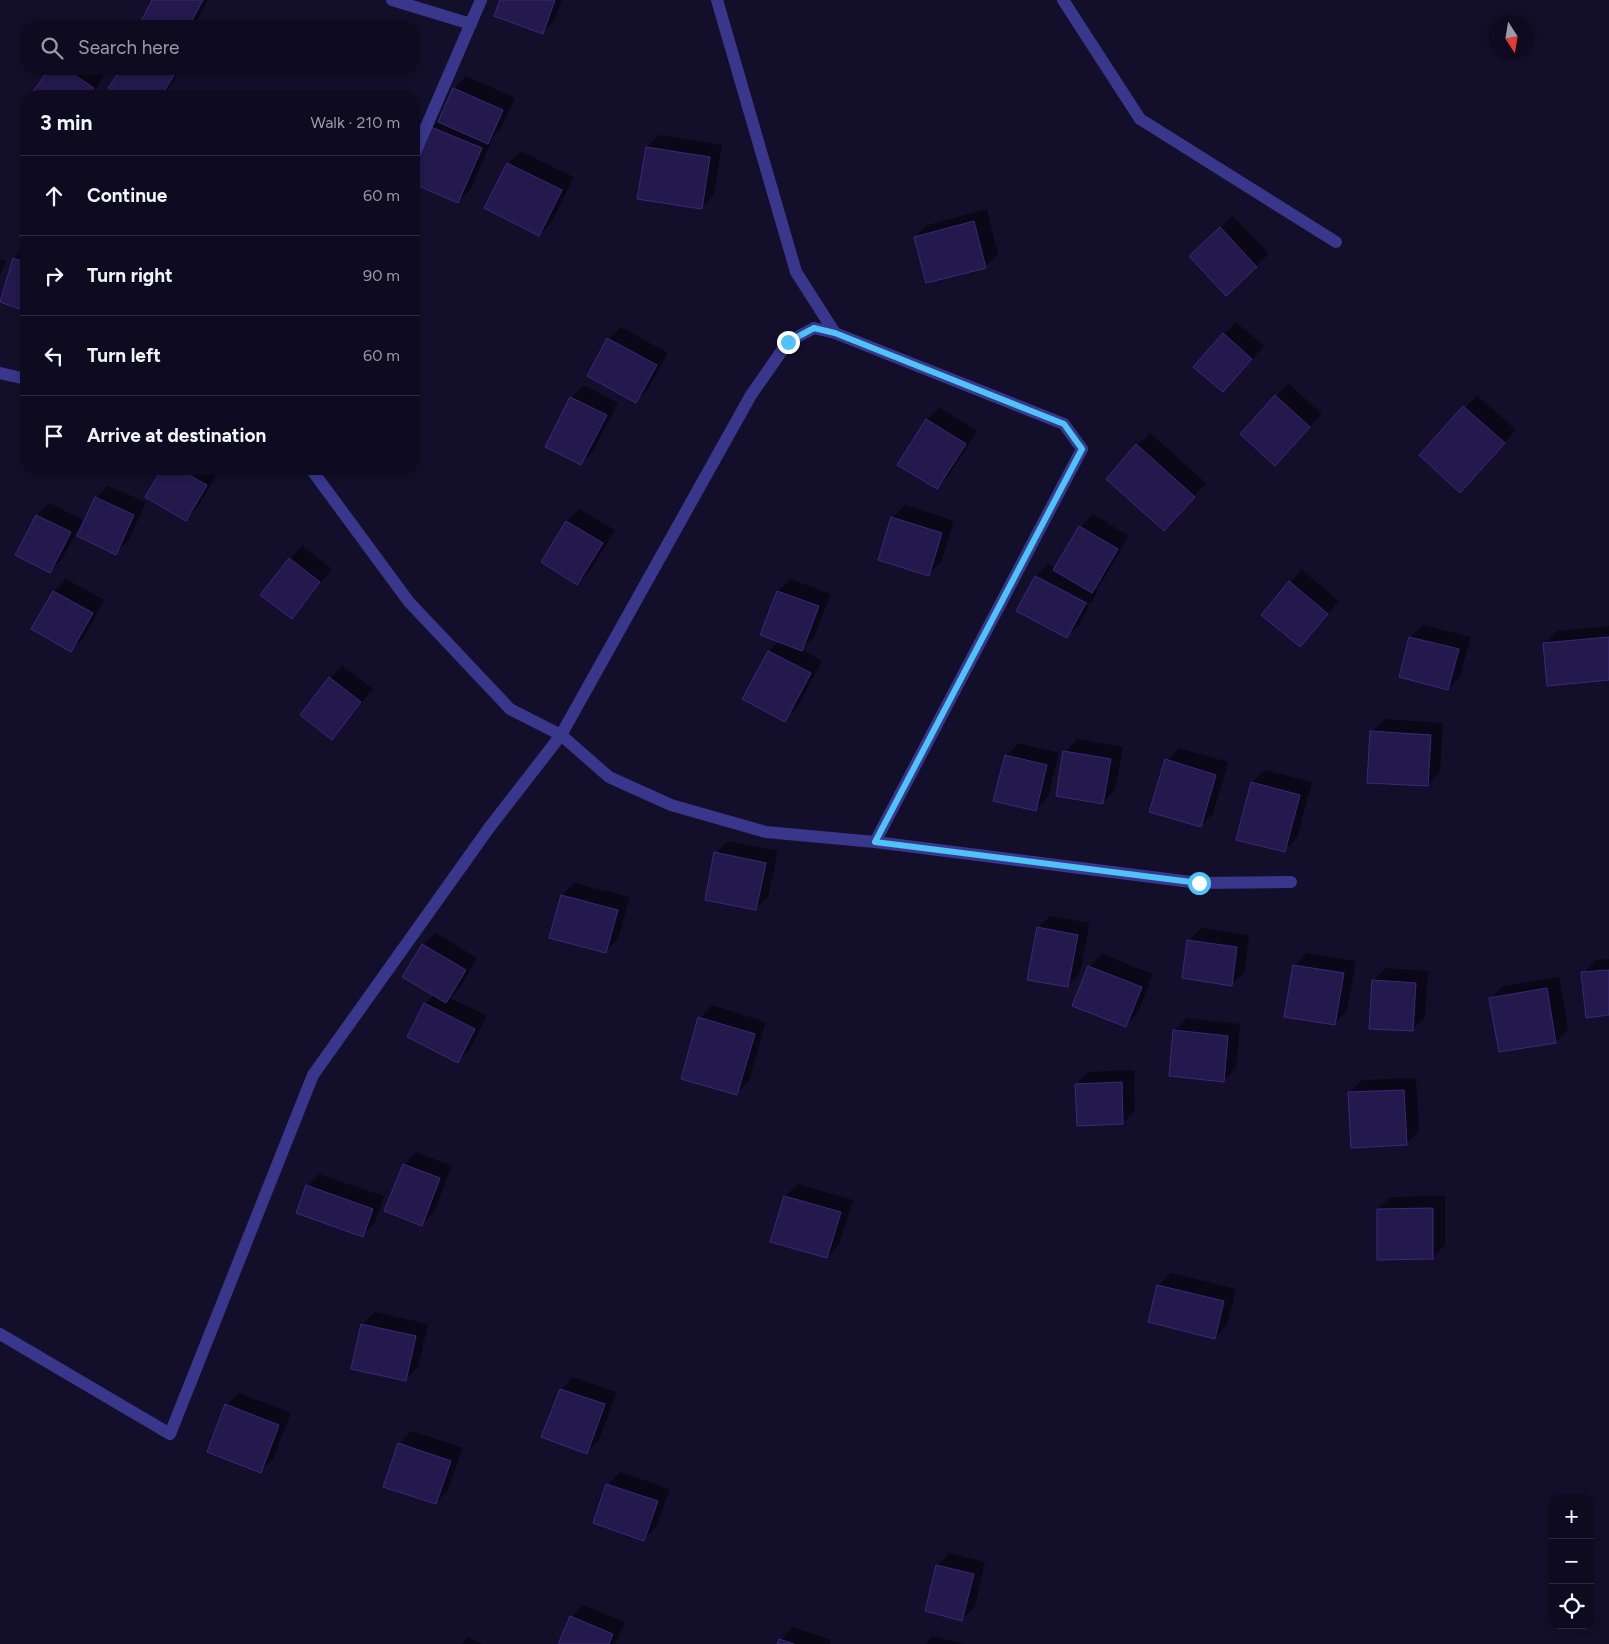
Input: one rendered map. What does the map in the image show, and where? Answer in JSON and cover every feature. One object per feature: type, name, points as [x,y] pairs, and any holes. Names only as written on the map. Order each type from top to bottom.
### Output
[{"type":"street","points":[[392,0],[471,24]]},
{"type":"street","points":[[420,141],[481,0]]},
{"type":"street","points":[[717,0],[796,272],[835,333]]},
{"type":"street","points":[[1062,0],[1140,119],[1336,242]]},
{"type":"street","points":[[0,1334],[170,1434],[313,1075],[489,828],[560,735],[751,395],[788,342],[814,328],[835,333],[1064,424],[1082,449],[875,842]]},
{"type":"street","points":[[0,372],[20,377]]},
{"type":"street","points":[[315,475],[409,602],[510,710],[560,735],[609,777],[671,805],[766,832],[875,842],[1199,883],[1291,882]]},
{"type":"building","points":[[152,0],[203,0],[192,20],[142,20]]},
{"type":"building","points":[[500,0],[555,0],[543,34],[494,16]]},
{"type":"building","points":[[45,75],[74,75],[94,88],[92,90],[34,90]]},
{"type":"building","points":[[117,75],[174,75],[165,90],[111,90],[108,88]]},
{"type":"building","points":[[453,88],[503,110],[488,144],[438,122]]},
{"type":"building","points":[[431,127],[482,148],[458,203],[420,187],[420,153]]},
{"type":"building","points":[[646,147],[710,157],[702,209],[637,199]]},
{"type":"building","points":[[507,163],[562,190],[539,236],[484,208]]},
{"type":"building","points":[[974,221],[986,268],[926,283],[914,237]]},
{"type":"building","points":[[1220,227],[1257,267],[1226,296],[1189,256]]},
{"type":"building","points":[[13,258],[20,260],[20,309],[0,302]]},
{"type":"building","points":[[1223,333],[1252,359],[1223,392],[1193,367]]},
{"type":"building","points":[[607,338],[657,365],[636,403],[587,376]]},
{"type":"building","points":[[1275,395],[1310,427],[1275,466],[1240,434]]},
{"type":"building","points":[[570,397],[607,415],[581,465],[545,447]]},
{"type":"building","points":[[1463,406],[1505,443],[1460,493],[1419,455]]},
{"type":"building","points":[[926,419],[966,444],[937,489],[897,465]]},
{"type":"building","points":[[1136,444],[1195,497],[1164,531],[1106,479]]},
{"type":"building","points":[[158,475],[190,475],[207,485],[186,521],[145,497]]},
{"type":"building","points":[[95,497],[134,515],[116,555],[77,536]]},
{"type":"building","points":[[36,515],[71,532],[50,573],[15,555]]},
{"type":"building","points":[[891,517],[942,533],[929,576],[878,560]]},
{"type":"building","points":[[566,521],[603,543],[577,585],[541,562]]},
{"type":"building","points":[[1079,526],[1118,549],[1092,593],[1053,570]]},
{"type":"building","points":[[289,558],[320,582],[292,619],[260,595]]},
{"type":"building","points":[[1035,576],[1086,603],[1067,638],[1016,611]]},
{"type":"building","points":[[1289,581],[1328,614],[1300,647],[1261,615]]},
{"type":"building","points":[[53,591],[93,613],[71,652],[31,629]]},
{"type":"building","points":[[777,591],[819,606],[802,651],[760,635]]},
{"type":"building","points":[[1409,637],[1459,649],[1448,690],[1399,677]]},
{"type":"building","points":[[1609,637],[1609,680],[1547,686],[1543,643]]},
{"type":"building","points":[[768,651],[811,673],[785,722],[742,699]]},
{"type":"building","points":[[329,677],[361,702],[332,740],[300,715]]},
{"type":"building","points":[[1370,731],[1431,735],[1428,786],[1367,783]]},
{"type":"building","points":[[1063,751],[1111,759],[1103,804],[1056,796]]},
{"type":"building","points":[[1005,755],[1047,765],[1036,811],[993,801]]},
{"type":"building","points":[[1165,759],[1216,775],[1201,827],[1149,812]]},
{"type":"building","points":[[1251,782],[1300,795],[1285,852],[1236,840]]},
{"type":"building","points":[[714,852],[766,863],[756,910],[705,900]]},
{"type":"building","points":[[561,895],[618,910],[606,953],[549,938]]},
{"type":"building","points":[[1037,927],[1078,935],[1068,987],[1027,980]]},
{"type":"building","points":[[1187,940],[1237,947],[1232,986],[1182,978]]},
{"type":"building","points":[[422,944],[466,970],[446,1003],[402,977]]},
{"type":"building","points":[[1293,965],[1344,973],[1335,1025],[1284,1017]]},
{"type":"building","points":[[1088,966],[1142,987],[1126,1027],[1072,1006]]},
{"type":"building","points":[[1609,970],[1609,1015],[1586,1018],[1581,972]]},
{"type":"building","points":[[1372,980],[1416,983],[1413,1031],[1369,1029]]},
{"type":"building","points":[[1547,988],[1556,1043],[1499,1052],[1489,998]]},
{"type":"building","points":[[424,1003],[475,1029],[458,1063],[407,1037]]},
{"type":"building","points":[[698,1017],[755,1034],[737,1095],[681,1079]]},
{"type":"building","points":[[1173,1030],[1228,1036],[1224,1082],[1169,1076]]},
{"type":"building","points":[[1122,1082],[1123,1124],[1077,1126],[1075,1084]]},
{"type":"building","points":[[1404,1090],[1407,1145],[1351,1148],[1348,1092]]},
{"type":"building","points":[[403,1164],[440,1178],[422,1226],[384,1211]]},
{"type":"building","points":[[306,1185],[373,1209],[363,1237],[296,1213]]},
{"type":"building","points":[[784,1196],[841,1212],[827,1258],[770,1242]]},
{"type":"building","points":[[1433,1208],[1433,1259],[1377,1260],[1377,1209]]},
{"type":"building","points":[[1157,1285],[1224,1301],[1215,1339],[1148,1322]]},
{"type":"building","points":[[361,1324],[416,1336],[406,1381],[351,1369]]},
{"type":"building","points":[[560,1389],[605,1404],[587,1454],[541,1437]]},
{"type":"building","points":[[225,1404],[279,1425],[261,1473],[207,1452]]},
{"type":"building","points":[[398,1443],[451,1461],[436,1504],[383,1487]]},
{"type":"building","points":[[606,1484],[658,1501],[644,1541],[593,1523]]},
{"type":"building","points":[[936,1565],[974,1574],[962,1621],[925,1611]]},
{"type":"building","points":[[570,1616],[613,1634],[609,1644],[558,1644]]},
{"type":"building","points":[[779,1639],[794,1644],[777,1644]]},
{"type":"route","points":[[788,342],[814,328],[835,333],[1064,424],[1082,449],[875,842],[1199,883]]}]
